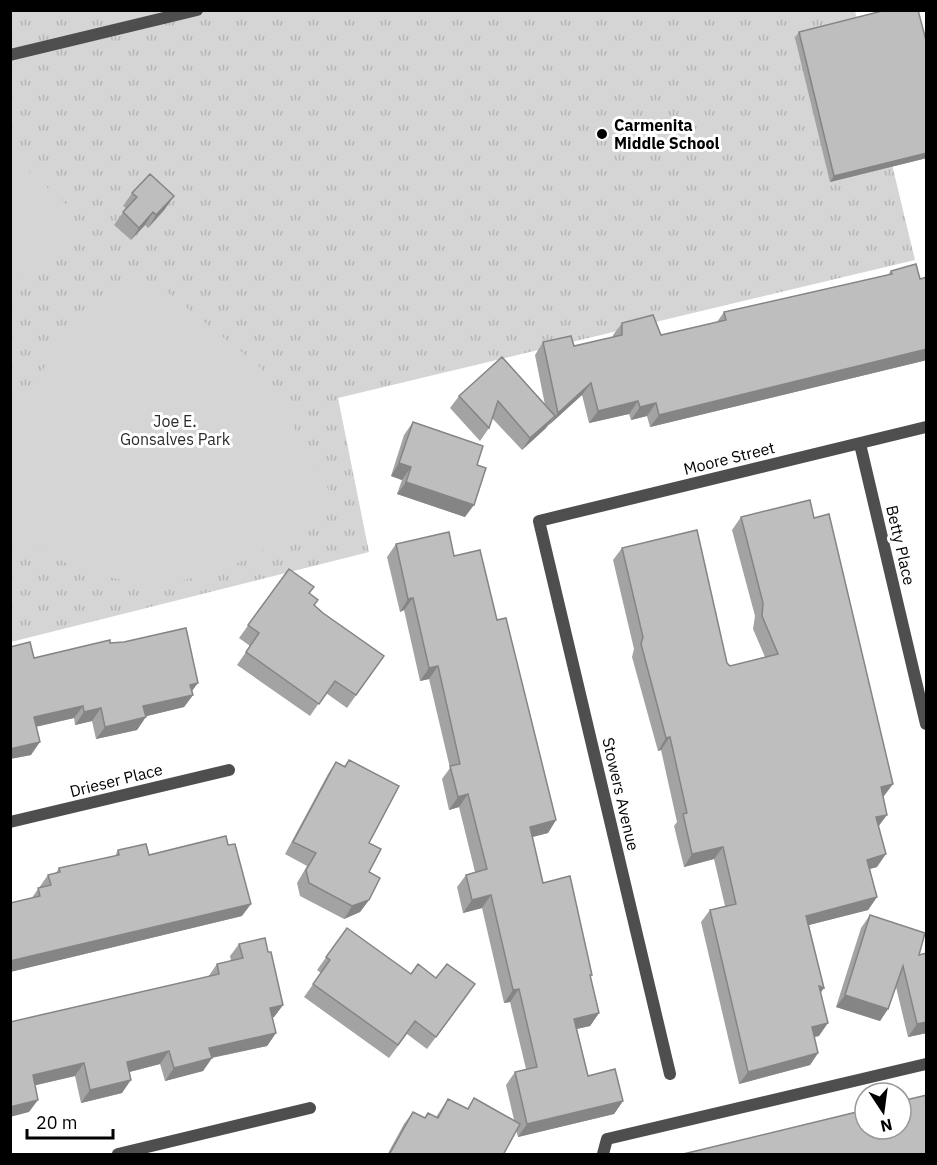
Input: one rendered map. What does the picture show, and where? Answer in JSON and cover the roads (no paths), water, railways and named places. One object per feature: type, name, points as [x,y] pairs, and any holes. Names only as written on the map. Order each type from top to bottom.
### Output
[{"type":"street","points":[[10,55],[197,10]]},
{"type":"street","name":"Moore Street","points":[[539,521],[927,427]]},
{"type":"street","name":"Betty Place","points":[[860,444],[927,724]]},
{"type":"street","name":"Stowers Avenue","points":[[539,521],[670,1074]]},
{"type":"street","name":"Drieser Place","points":[[10,822],[229,770]]},
{"type":"street","points":[[603,1155],[607,1139],[927,1064]]},
{"type":"street","points":[[118,1155],[310,1108]]},
{"type":"place","name":"Carmenita Middle School","points":[[602,134]]},
{"type":"park label","name":"Joe E. Gonsalves Park","points":[[175,430]]}]
